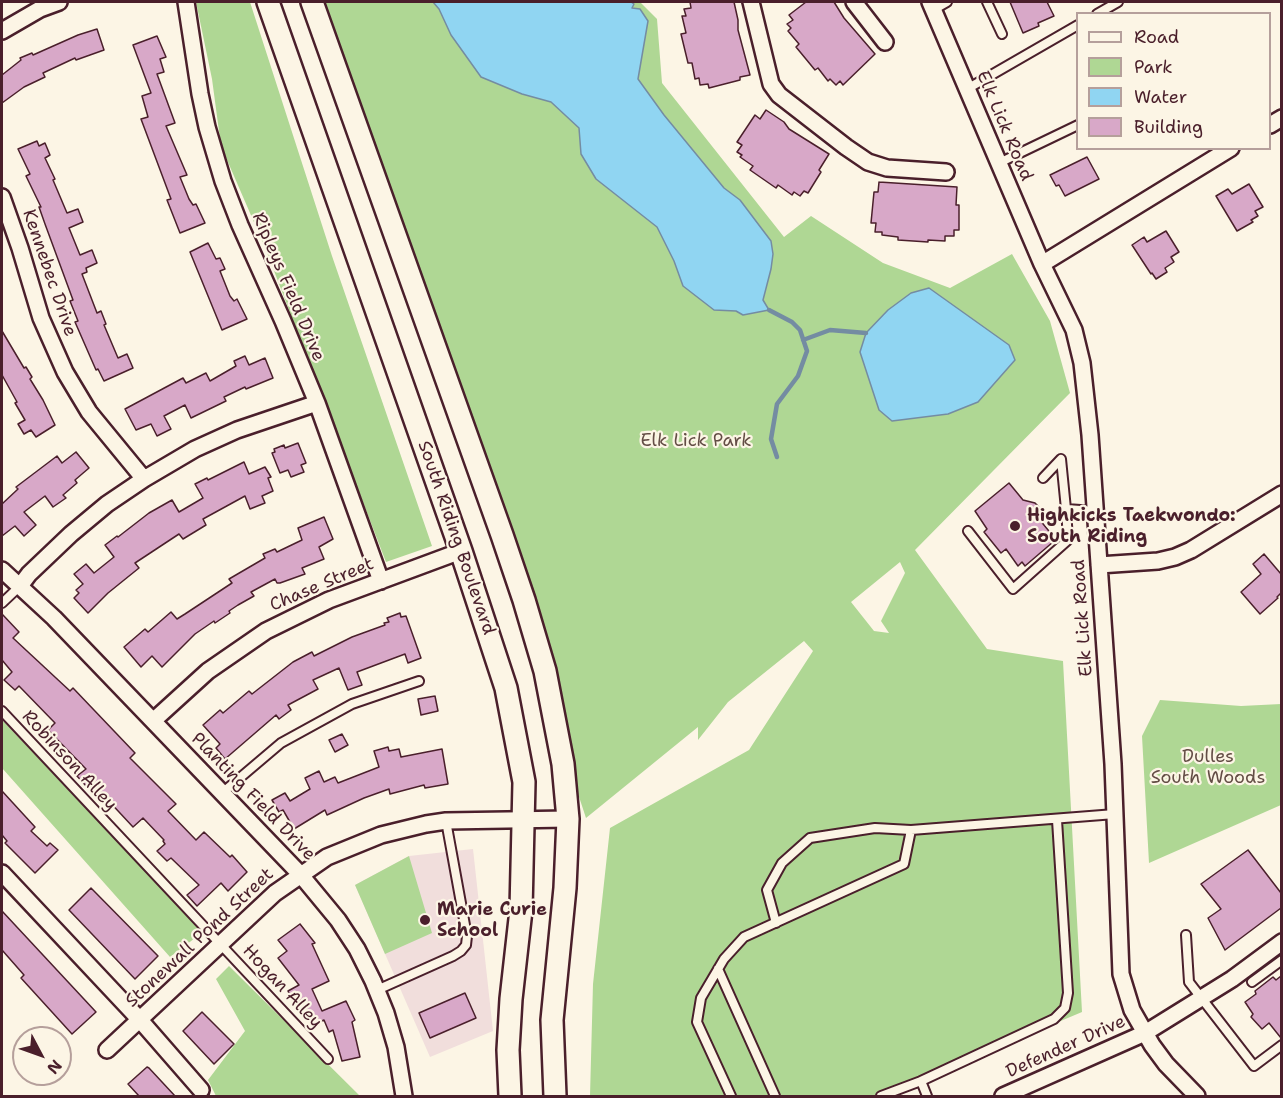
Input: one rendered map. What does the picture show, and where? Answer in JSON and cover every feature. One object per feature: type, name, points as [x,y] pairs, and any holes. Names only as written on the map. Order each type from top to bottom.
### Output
[{"type":"street","points":[[2,31],[39,9],[59,2]]},
{"type":"street","name":"Ripleys Field Drive","points":[[186,2],[200,94],[223,182],[317,403],[381,581]]},
{"type":"street","name":"South Riding Boulevard","points":[[268,2],[461,551],[506,688],[524,782],[521,910],[508,1050],[510,1096]]},
{"type":"street","points":[[312,2],[524,600],[545,671],[563,764],[568,819],[565,888],[552,1020],[555,1096]]},
{"type":"street","points":[[751,2],[771,84],[779,95],[868,162],[887,168],[946,172]]},
{"type":"street","points":[[854,2],[885,42]]},
{"type":"street","name":"Elk Lick Road","points":[[932,6],[1042,264],[1074,330],[1082,363],[1095,511],[1115,814],[1121,974],[1132,1010],[1145,1033],[1166,1064],[1197,1096]]},
{"type":"street","points":[[1042,264],[1228,150]]},
{"type":"street","name":"Kennebec Drive","points":[[2,197],[41,318],[65,372],[89,412],[144,479]]},
{"type":"street","points":[[20,586],[29,574],[71,534],[107,504],[144,479],[195,449],[237,430],[317,403]]},
{"type":"street","points":[[1099,566],[1158,561],[1175,557],[1191,550],[1281,494]]},
{"type":"street","name":"Chase Street","points":[[153,721],[208,671],[266,631],[328,600],[461,551]]},
{"type":"street","name":"Planting Field Drive","points":[[2,570],[54,618],[300,874],[338,920],[357,949],[376,990],[396,1047],[404,1096]]},
{"type":"street","name":"Stonewall Pond Street","points":[[107,1050],[275,893],[300,874],[337,852],[403,828],[446,821],[568,819]]},
{"type":"street","points":[[2,873],[140,1020],[201,1090]]},
{"type":"street","name":"Defender Drive","points":[[1004,1096],[1145,1033],[1232,979],[1281,942]]},
{"type":"lane","points":[[932,6],[947,2]]},
{"type":"lane","points":[[987,2],[1002,34]]},
{"type":"lane","points":[[1100,12],[1118,2]]},
{"type":"lane","points":[[967,88],[1076,26]]},
{"type":"lane","points":[[999,163],[1076,125]]},
{"type":"lane","points":[[968,531],[1013,589],[1068,540],[1061,459],[1043,478]]},
{"type":"lane","points":[[1066,509],[1095,511]]},
{"type":"lane","points":[[2,603],[20,586]]},
{"type":"lane","points":[[222,793],[281,743],[352,704],[419,681]]},
{"type":"lane","name":"Robinson Alley","points":[[2,711],[115,832]]},
{"type":"lane","points":[[776,923],[767,890],[782,863],[810,838],[875,828],[911,830],[1115,814]]},
{"type":"lane","points":[[881,1096],[921,1081],[1054,1019],[1065,1008],[1068,993],[1057,820]]},
{"type":"lane","points":[[376,990],[453,956],[466,945],[467,936],[446,821]]},
{"type":"lane","points":[[731,1096],[697,1022],[701,998],[724,959],[744,937],[904,864],[911,830]]},
{"type":"lane","name":"Hogan Alley","points":[[115,832],[328,1059]]},
{"type":"lane","points":[[1186,935],[1189,982],[1254,1066],[1281,1045]]},
{"type":"lane","points":[[1252,982],[1281,960]]},
{"type":"lane","points":[[718,969],[775,1096]]},
{"type":"lane","points":[[921,1081],[927,1096]]},
{"type":"shaded area","name":"Marie Curie School","points":[[473,849],[493,1031],[430,1057],[355,885],[409,856]]},
{"type":"green space","points":[[196,2],[250,2],[332,256],[432,546],[386,562],[266,250],[221,146],[212,79]]},
{"type":"green space","name":"Elk Lick Park","points":[[317,2],[640,2],[657,19],[662,83],[784,237],[811,216],[883,263],[950,288],[1012,254],[1050,321],[1070,393],[915,550],[987,649],[1063,661],[1082,1012],[883,1096],[590,1096],[593,984],[610,828],[749,750],[813,651],[804,641],[728,702],[698,740],[698,727],[586,818]],"holes":[[[900,562],[905,573],[881,621],[889,633],[874,631],[851,602]]]},
{"type":"green space","name":"Dulles South Woods","points":[[1160,700],[1241,706],[1281,704],[1281,805],[1149,863],[1142,736]]},
{"type":"green space","points":[[2,720],[203,932],[170,957],[2,768]]},
{"type":"green space","points":[[409,856],[432,933],[385,954],[355,885]]},
{"type":"green space","points":[[229,966],[360,1096],[216,1096],[208,1080],[245,1031],[216,979]]},
{"type":"water","points":[[433,2],[631,2],[634,4],[632,8],[640,9],[648,21],[638,79],[664,115],[724,188],[740,200],[771,241],[773,254],[771,269],[763,300],[769,310],[743,315],[736,311],[714,310],[683,286],[674,261],[657,227],[596,179],[581,154],[579,128],[551,102],[522,94],[481,77],[451,35],[439,9]]},
{"type":"water","points":[[929,288],[1009,345],[1015,360],[978,402],[948,414],[892,421],[879,410],[860,352],[866,333],[888,310],[911,293]]},
{"type":"building","points":[[690,2],[734,2],[738,30],[750,75],[709,88],[708,84],[700,85],[699,78],[695,79],[692,63],[688,63],[681,34],[686,33],[682,16],[686,16],[684,9],[691,8]]},
{"type":"building","points":[[806,2],[834,2],[844,18],[875,54],[843,85],[840,81],[836,85],[830,79],[828,81],[818,68],[815,70],[796,47],[799,44],[788,31],[791,28],[787,24],[793,20],[789,15]]},
{"type":"building","points":[[1010,2],[1047,2],[1054,16],[1023,33]]},
{"type":"building","points":[[97,29],[104,50],[76,60],[75,58],[43,73],[45,77],[24,87],[2,103],[2,75],[21,60],[20,58]]},
{"type":"building","points":[[157,36],[166,57],[160,59],[164,72],[157,74],[175,123],[166,126],[187,175],[180,177],[189,199],[193,205],[196,204],[205,223],[180,233],[167,200],[171,199],[141,119],[148,117],[142,96],[151,93],[133,45]]},
{"type":"building","points":[[766,110],[784,122],[789,129],[829,154],[808,193],[804,191],[800,196],[794,192],[792,195],[778,185],[776,188],[750,170],[753,166],[737,152],[742,145],[737,142],[755,115],[760,119]]},
{"type":"building","points":[[37,141],[39,146],[45,143],[50,155],[45,158],[67,213],[78,209],[83,222],[69,228],[80,255],[92,250],[97,263],[86,268],[87,272],[82,274],[97,313],[101,311],[106,324],[104,325],[118,358],[127,354],[133,368],[104,381],[98,369],[96,370],[75,322],[78,321],[70,301],[73,300],[39,207],[41,207],[26,176],[30,174],[18,149]]},
{"type":"building","points":[[1087,157],[1099,179],[1065,196],[1050,175]]},
{"type":"building","points":[[879,182],[957,187],[956,205],[959,205],[959,230],[954,230],[954,236],[945,236],[945,241],[928,240],[928,242],[898,240],[898,237],[875,232],[876,223],[871,223],[874,192],[878,192]]},
{"type":"building","points":[[1249,184],[1263,207],[1255,211],[1258,216],[1251,220],[1253,222],[1237,231],[1216,196],[1228,189],[1232,194]]},
{"type":"building","points":[[1166,231],[1179,252],[1171,257],[1174,262],[1165,268],[1167,272],[1156,279],[1132,245],[1144,237],[1147,242]]},
{"type":"building","points":[[208,243],[216,259],[220,258],[225,269],[220,271],[230,296],[234,301],[237,299],[247,319],[222,330],[190,252]]},
{"type":"building","points":[[2,331],[32,377],[30,379],[55,425],[36,437],[31,430],[24,434],[18,424],[25,420],[2,375]]},
{"type":"building","points":[[245,356],[249,365],[265,358],[273,378],[224,397],[226,401],[191,418],[185,405],[164,416],[171,429],[157,436],[151,424],[136,430],[125,409],[183,378],[186,383],[206,373],[210,381],[236,366],[234,361]]},
{"type":"building","points":[[298,443],[306,463],[301,465],[304,472],[291,477],[288,470],[280,473],[272,453],[275,452],[274,449]]},
{"type":"building","points":[[76,452],[89,468],[63,495],[66,498],[53,507],[45,496],[24,512],[36,525],[24,536],[15,526],[2,536],[2,504],[18,489],[16,487],[57,456],[62,463]]},
{"type":"building","points":[[244,462],[249,474],[265,467],[271,477],[268,478],[273,491],[262,496],[265,503],[250,509],[245,496],[203,519],[206,525],[183,539],[179,534],[135,563],[139,568],[88,613],[74,598],[79,593],[76,590],[83,584],[74,574],[86,564],[94,573],[114,557],[105,545],[149,513],[172,500],[179,512],[203,498],[195,484]]},
{"type":"building","name":"Highkicks Taekwondo: South Riding","points":[[1009,483],[1023,500],[1035,503],[1040,508],[1039,519],[1053,536],[1050,539],[1053,542],[1025,566],[1022,562],[1018,566],[1006,549],[1001,553],[984,532],[987,529],[975,511]]},
{"type":"building","points":[[324,517],[333,539],[319,547],[324,559],[302,568],[305,574],[280,583],[277,583],[275,579],[251,592],[254,596],[195,634],[162,667],[152,656],[141,667],[124,647],[145,629],[148,632],[171,612],[177,619],[232,583],[229,579],[265,558],[263,554],[275,549],[277,552],[302,540],[298,528]]},
{"type":"building","points":[[1264,554],[1281,574],[1281,593],[1260,614],[1241,592],[1261,574],[1253,564]]},
{"type":"building","points":[[400,613],[401,617],[406,616],[421,658],[408,663],[405,654],[357,672],[362,685],[348,690],[339,668],[313,680],[318,689],[288,705],[291,710],[279,719],[276,715],[225,759],[216,748],[220,744],[203,725],[220,710],[223,713],[249,691],[252,694],[293,662],[312,652],[314,656],[352,637],[385,625],[384,623],[389,622],[387,618]]},
{"type":"building","points":[[2,614],[19,632],[13,638],[70,691],[73,688],[135,753],[130,758],[176,804],[168,811],[196,840],[204,832],[230,857],[232,855],[247,872],[228,891],[221,883],[197,906],[187,895],[199,885],[171,858],[167,861],[157,851],[165,844],[164,840],[143,818],[133,827],[92,783],[87,787],[77,776],[86,769],[48,730],[55,723],[19,686],[15,690],[4,680],[12,672],[2,660]]},
{"type":"building","points":[[435,696],[438,711],[421,715],[418,699]]},
{"type":"building","points":[[342,734],[348,745],[335,752],[329,740]]},
{"type":"building","points":[[388,747],[389,751],[399,749],[401,757],[442,749],[448,784],[425,788],[424,785],[390,794],[389,789],[327,815],[325,810],[294,829],[283,810],[279,812],[272,800],[285,793],[290,801],[310,789],[305,778],[319,771],[324,782],[335,777],[338,783],[379,767],[374,751]]},
{"type":"building","points":[[2,791],[35,827],[31,831],[47,846],[50,843],[58,850],[35,873],[5,843],[7,841],[2,835]]},
{"type":"building","points":[[1248,850],[1281,893],[1281,908],[1225,950],[1208,918],[1221,909],[1201,884]]},
{"type":"building","points":[[91,888],[158,956],[135,979],[69,910]]},
{"type":"building","points":[[2,911],[96,1012],[72,1034],[72,1026],[65,1026],[21,978],[24,975],[2,950]]},
{"type":"building","points":[[300,924],[315,943],[312,944],[329,981],[312,989],[322,1011],[346,1001],[355,1020],[352,1022],[360,1057],[342,1061],[333,1030],[329,1032],[324,1020],[312,1025],[301,1000],[294,1004],[288,991],[299,985],[278,958],[287,951],[278,940]]},
{"type":"building","points":[[1281,976],[1281,1038],[1269,1023],[1262,1029],[1251,1017],[1253,1014],[1245,1002],[1273,977],[1276,980]]},
{"type":"building","name":"Marie Curie School","points":[[465,993],[476,1018],[430,1038],[419,1013]]},
{"type":"building","points":[[202,1012],[234,1044],[214,1064],[183,1031]]},
{"type":"building","points":[[147,1067],[175,1096],[139,1096],[128,1084]]},
{"type":"waterway","points":[[769,310],[792,322],[800,330],[807,351],[798,376],[777,404],[771,439],[777,457]]},
{"type":"waterway","points":[[803,340],[830,330],[866,333]]},
{"type":"place","name":"Highkicks Taekwondo: South Riding","points":[[1015,526]]},
{"type":"place","name":"Marie Curie School","points":[[425,920]]}]
